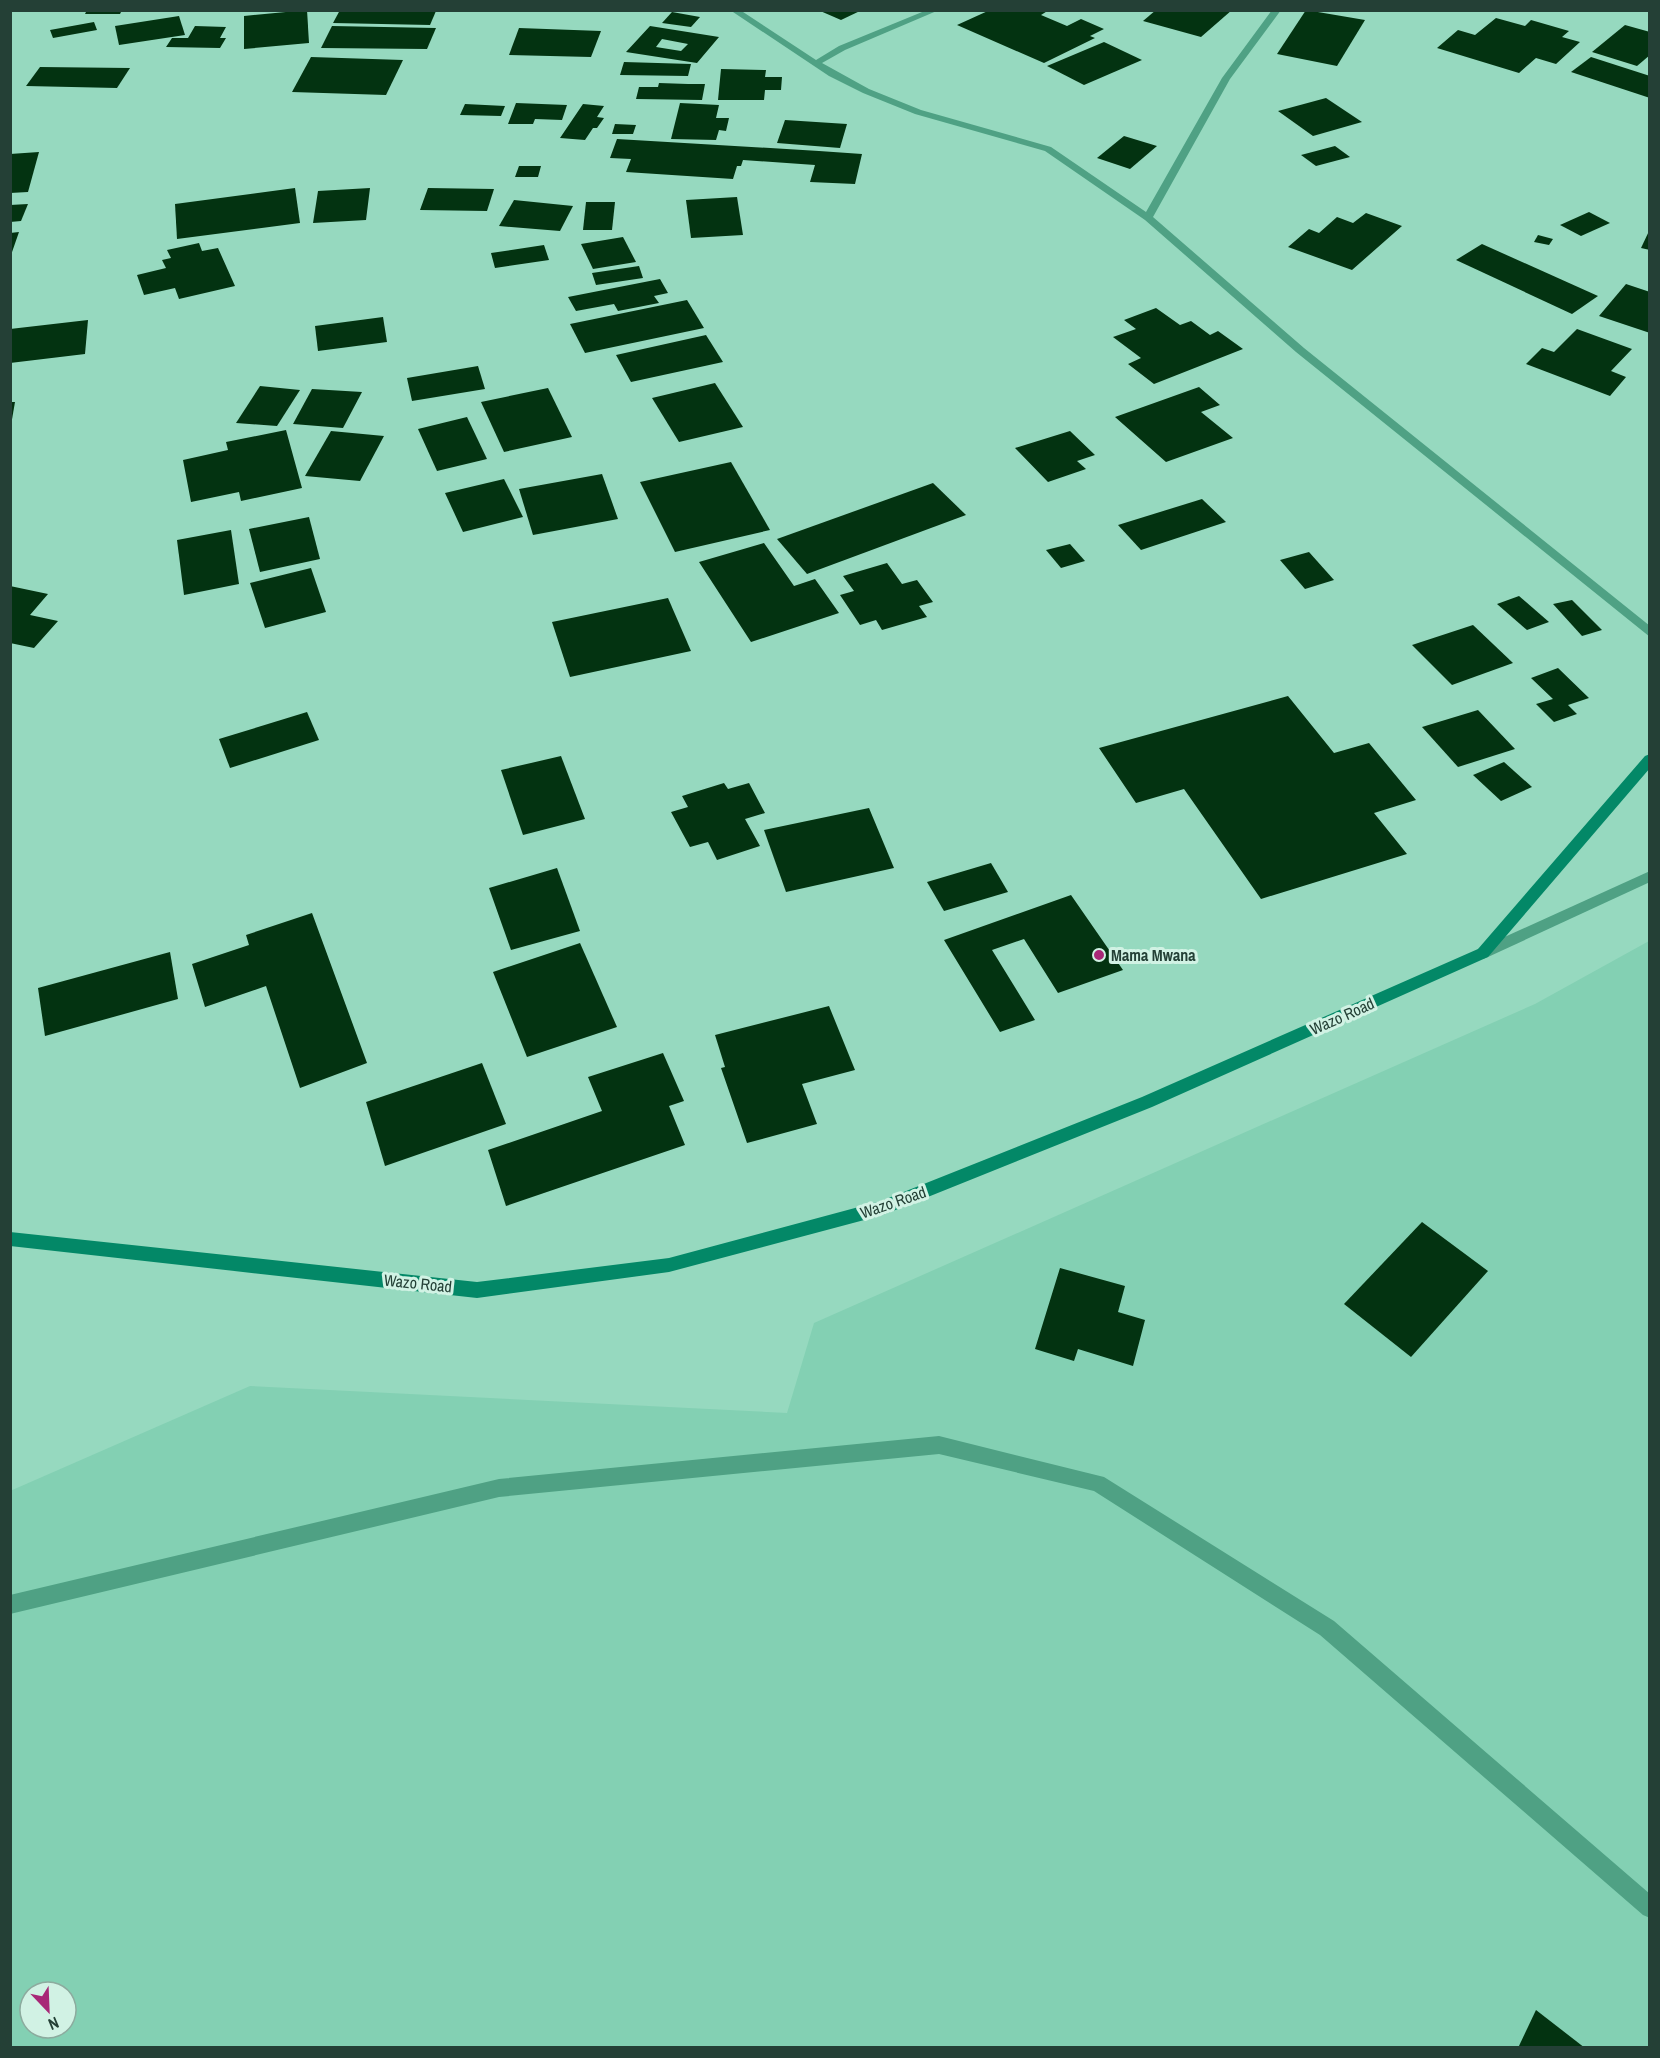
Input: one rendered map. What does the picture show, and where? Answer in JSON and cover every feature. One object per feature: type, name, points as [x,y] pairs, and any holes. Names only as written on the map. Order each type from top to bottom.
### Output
[{"type":"main road","name":"Wazo Road","points":[[10,1239],[477,1290],[669,1264],[883,1208],[1147,1102],[1483,953],[1650,759]]},
{"type":"street","points":[[734,10],[858,87],[918,112],[1048,149],[1148,218],[1300,350],[1650,633]]},
{"type":"street","points":[[816,63],[842,48],[935,10]]},
{"type":"street","points":[[1148,218],[1226,78],[1277,10]]},
{"type":"street","points":[[1483,953],[1650,876]]},
{"type":"street","points":[[10,1605],[499,1488],[939,1445],[1098,1483],[1327,1628],[1650,1908]]},
{"type":"shaded area","points":[[1649,941],[1649,2047],[11,2047],[10,1491],[250,1386],[787,1413],[814,1323],[1535,1004]]},
{"type":"building","points":[[87,10],[122,10],[120,14],[85,14]]},
{"type":"building","points":[[307,10],[309,43],[244,49],[244,16]]},
{"type":"building","points":[[340,10],[436,11],[430,25],[333,23]]},
{"type":"building","points":[[818,10],[862,10],[841,20]]},
{"type":"building","points":[[990,10],[1049,10],[1041,15],[1067,26],[1081,19],[1104,29],[1090,36],[1095,38],[1044,63],[957,25]]},
{"type":"building","points":[[1156,10],[1232,10],[1201,37],[1143,21]]},
{"type":"building","points":[[1306,10],[1365,20],[1337,66],[1277,54]]},
{"type":"building","points":[[672,12],[700,17],[691,27],[662,23]]},
{"type":"building","points":[[179,16],[185,35],[119,45],[115,26]]},
{"type":"building","points":[[1496,18],[1525,26],[1531,20],[1569,31],[1562,37],[1580,42],[1556,64],[1536,58],[1519,73],[1437,48],[1458,30],[1475,35]]},
{"type":"building","points":[[94,22],[97,30],[53,38],[50,30]]},
{"type":"building","points":[[1625,25],[1650,32],[1650,55],[1637,66],[1592,52]]},
{"type":"building","points":[[195,26],[226,27],[220,38],[226,38],[220,48],[166,47],[172,38],[188,38]]},
{"type":"building","points":[[332,26],[436,28],[427,49],[321,48]]},
{"type":"building","points":[[650,26],[719,37],[697,63],[626,52]],"holes":[[[662,39],[688,44],[681,51],[656,47]]]},
{"type":"building","points":[[519,28],[601,31],[591,57],[509,55]]},
{"type":"building","points":[[1104,42],[1142,60],[1084,85],[1047,66]]},
{"type":"building","points":[[311,57],[403,60],[386,95],[292,92]]},
{"type":"building","points":[[1591,57],[1650,76],[1650,98],[1571,72]]},
{"type":"building","points":[[624,62],[691,64],[688,76],[620,75]]},
{"type":"building","points":[[40,67],[130,68],[117,88],[26,86]]},
{"type":"building","points":[[721,69],[766,70],[765,77],[782,77],[781,90],[765,90],[764,100],[718,100]]},
{"type":"building","points":[[659,83],[705,84],[702,100],[636,99],[639,87],[658,87]]},
{"type":"building","points":[[1326,98],[1362,122],[1313,136],[1278,111]]},
{"type":"building","points":[[516,103],[567,105],[562,120],[535,119],[533,124],[508,124]]},
{"type":"building","points":[[680,103],[719,105],[716,118],[729,118],[726,131],[719,130],[716,140],[671,139]]},
{"type":"building","points":[[465,104],[505,106],[501,116],[460,115]]},
{"type":"building","points":[[583,104],[604,106],[597,117],[604,118],[585,140],[560,138]]},
{"type":"building","points":[[785,120],[847,124],[840,148],[777,143]]},
{"type":"building","points":[[615,124],[636,125],[633,134],[612,134]]},
{"type":"building","points":[[1124,136],[1157,146],[1130,169],[1097,158]]},
{"type":"building","points":[[617,139],[862,154],[855,184],[810,182],[815,165],[743,160],[741,166],[737,166],[733,179],[626,172],[631,159],[610,158]]},
{"type":"building","points":[[1335,146],[1350,157],[1316,166],[1301,155]]},
{"type":"building","points":[[39,152],[28,192],[10,193],[10,154]]},
{"type":"building","points":[[519,166],[541,166],[538,177],[515,177]]},
{"type":"building","points":[[295,188],[300,223],[177,239],[175,204]]},
{"type":"building","points":[[370,188],[366,220],[313,223],[318,191]]},
{"type":"building","points":[[428,188],[494,189],[487,211],[420,210]]},
{"type":"building","points":[[737,197],[743,235],[691,238],[686,200]]},
{"type":"building","points":[[514,200],[573,206],[560,231],[499,226]]},
{"type":"building","points":[[586,202],[615,202],[612,230],[583,230]]},
{"type":"building","points":[[28,204],[21,221],[10,222],[10,205]]},
{"type":"building","points":[[1589,212],[1610,223],[1581,236],[1560,225]]},
{"type":"building","points":[[1366,213],[1402,226],[1352,270],[1288,247],[1309,229],[1319,233],[1337,217],[1353,223]]},
{"type":"building","points":[[1650,229],[1650,250],[1641,248]]},
{"type":"building","points":[[19,232],[11,255],[10,255],[10,233]]},
{"type":"building","points":[[1538,235],[1553,239],[1549,245],[1534,242]]},
{"type":"building","points":[[623,237],[636,262],[593,269],[581,244]]},
{"type":"building","points":[[199,243],[202,251],[218,248],[235,286],[179,299],[175,288],[144,295],[137,275],[166,268],[162,260],[171,258],[167,250]]},
{"type":"building","points":[[1482,244],[1598,296],[1572,314],[1456,260]]},
{"type":"building","points":[[544,245],[549,260],[495,268],[491,253]]},
{"type":"building","points":[[639,266],[643,278],[596,285],[592,273]]},
{"type":"building","points":[[660,279],[668,293],[654,296],[659,303],[618,311],[614,304],[576,311],[568,297]]},
{"type":"building","points":[[1626,284],[1650,292],[1650,333],[1599,316]]},
{"type":"building","points":[[687,300],[704,328],[585,353],[570,324]]},
{"type":"building","points":[[1156,308],[1180,325],[1191,321],[1210,335],[1218,331],[1243,349],[1154,384],[1128,364],[1141,358],[1113,337],[1136,329],[1124,320]]},
{"type":"building","points":[[383,317],[387,342],[318,351],[315,326]]},
{"type":"building","points":[[88,320],[85,354],[10,363],[10,329]]},
{"type":"building","points":[[1577,329],[1632,349],[1611,371],[1626,377],[1610,396],[1526,364],[1542,348],[1554,352]]},
{"type":"building","points":[[706,335],[723,362],[631,382],[616,355]]},
{"type":"building","points":[[478,366],[485,389],[412,401],[407,378]]},
{"type":"building","points":[[715,383],[743,427],[679,442],[652,398]]},
{"type":"building","points":[[260,386],[300,390],[277,426],[236,423]]},
{"type":"building","points":[[1199,387],[1220,405],[1201,412],[1233,438],[1166,462],[1115,417]]},
{"type":"building","points":[[548,388],[572,437],[504,452],[481,402]]},
{"type":"building","points":[[312,389],[362,392],[343,428],[293,424]]},
{"type":"building","points":[[10,402],[15,402],[10,431]]},
{"type":"building","points":[[467,417],[487,459],[437,471],[418,429]]},
{"type":"building","points":[[286,430],[302,488],[241,501],[239,492],[191,502],[183,460],[228,450],[226,442]]},
{"type":"building","points":[[331,431],[384,436],[360,481],[305,476]]},
{"type":"building","points":[[1070,431],[1095,455],[1077,461],[1086,469],[1048,482],[1015,448]]},
{"type":"building","points":[[731,462],[770,530],[675,552],[640,482]]},
{"type":"building","points":[[602,474],[618,519],[533,535],[519,489]]},
{"type":"building","points":[[504,479],[523,517],[463,532],[445,493]]},
{"type":"building","points":[[933,483],[966,515],[807,574],[777,539]]},
{"type":"building","points":[[1202,499],[1226,522],[1141,550],[1118,525]]},
{"type":"building","points":[[309,517],[320,559],[260,572],[249,529]]},
{"type":"building","points":[[231,530],[239,584],[184,595],[177,540]]},
{"type":"building","points":[[764,543],[794,586],[815,579],[839,613],[751,642],[699,562]]},
{"type":"building","points":[[1070,544],[1085,561],[1061,568],[1046,550]]},
{"type":"building","points":[[1309,552],[1334,580],[1305,589],[1280,560]]},
{"type":"building","points":[[887,563],[902,584],[917,580],[933,602],[919,606],[927,617],[882,630],[876,620],[860,625],[840,595],[854,591],[843,576]]},
{"type":"building","points":[[311,568],[326,612],[265,628],[250,583]]},
{"type":"building","points":[[10,586],[48,594],[30,615],[58,621],[34,648],[10,643]]},
{"type":"building","points":[[1519,596],[1549,622],[1527,630],[1497,604]]},
{"type":"building","points":[[668,598],[691,651],[570,677],[552,622]]},
{"type":"building","points":[[1572,600],[1602,630],[1582,636],[1553,604]]},
{"type":"building","points":[[1473,625],[1513,663],[1452,685],[1412,645]]},
{"type":"building","points":[[1558,668],[1589,698],[1568,705],[1577,714],[1554,722],[1536,704],[1553,699],[1531,678]]},
{"type":"building","points":[[1288,696],[1334,753],[1369,743],[1416,800],[1374,813],[1407,854],[1261,899],[1184,789],[1136,803],[1099,748]]},
{"type":"building","points":[[1478,710],[1515,749],[1458,767],[1422,727]]},
{"type":"building","points":[[307,712],[319,740],[230,768],[219,739]]},
{"type":"building","points":[[561,756],[585,819],[523,835],[501,770]]},
{"type":"building","points":[[1504,762],[1532,787],[1501,801],[1473,775]]},
{"type":"building","points":[[724,783],[728,789],[749,783],[765,813],[745,819],[760,846],[717,860],[708,842],[690,847],[671,812],[688,807],[682,796]]},
{"type":"building","points":[[869,808],[894,868],[786,892],[764,830]]},
{"type":"building","points":[[991,863],[1008,892],[944,911],[927,882]]},
{"type":"building","points":[[557,868],[580,931],[511,950],[489,888]]},
{"type":"building","points":[[1071,895],[1123,970],[1058,993],[1024,939],[992,950],[1035,1020],[1000,1032],[944,940]]},
{"type":"building","points":[[312,913],[367,1063],[300,1088],[266,986],[205,1007],[192,964],[249,945],[246,935]]},
{"type":"building","points":[[580,943],[617,1027],[527,1057],[493,972]]},
{"type":"building","points":[[170,952],[178,999],[45,1036],[38,988]]},
{"type":"building","points":[[829,1006],[855,1070],[802,1084],[817,1124],[747,1143],[721,1068],[725,1067],[715,1035]]},
{"type":"building","points":[[663,1053],[684,1101],[669,1106],[685,1145],[506,1206],[488,1150],[602,1111],[588,1077]]},
{"type":"building","points":[[482,1063],[506,1124],[385,1166],[366,1102]]},
{"type":"building","points":[[1422,1222],[1488,1271],[1411,1357],[1344,1304]]},
{"type":"building","points":[[1060,1268],[1125,1286],[1118,1312],[1145,1320],[1133,1366],[1078,1349],[1074,1361],[1035,1349]]},
{"type":"building","points":[[1536,2010],[1585,2048],[1518,2048]]},
{"type":"place","name":"Mama Mwana","points":[[1099,955]]}]
